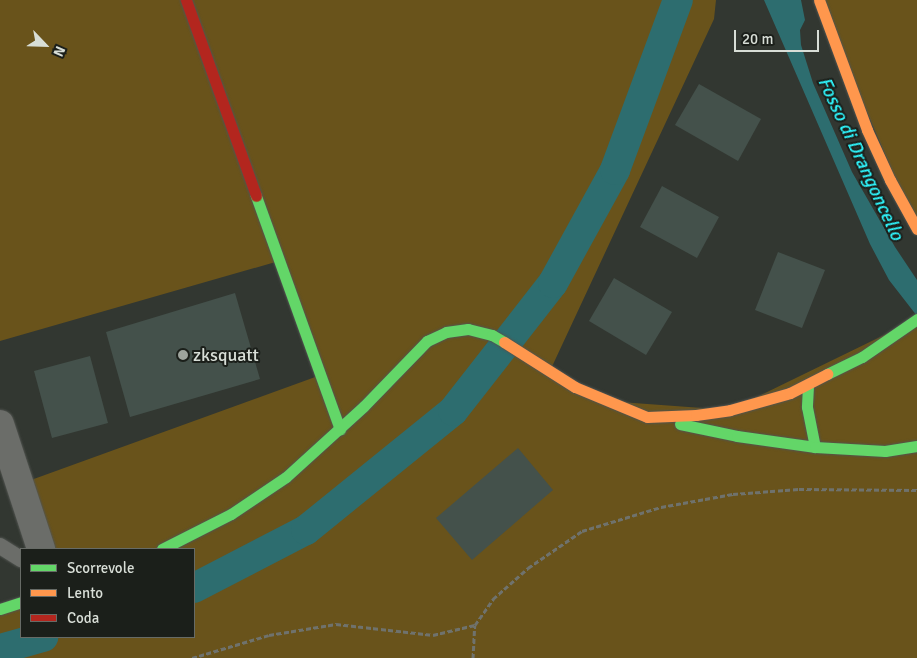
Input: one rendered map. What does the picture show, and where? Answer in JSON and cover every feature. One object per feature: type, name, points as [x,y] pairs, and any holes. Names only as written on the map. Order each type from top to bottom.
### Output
[{"type":"street","points":[[186,0],[340,429]]},
{"type":"street","points":[[819,0],[867,130],[917,229]]},
{"type":"street","points":[[647,417],[696,415],[730,410],[761,403],[808,386],[862,357],[917,319]]},
{"type":"street","points":[[164,548],[208,527],[286,477],[340,429],[426,341],[446,332],[468,328],[497,338],[574,387],[647,417],[737,436],[815,447],[885,451],[917,446]]},
{"type":"street","points":[[808,386],[807,412],[815,447]]},
{"type":"street","points":[[0,424],[41,548]]},
{"type":"street","points":[[0,609],[20,602]]},
{"type":"lane","points":[[0,546],[20,558]]},
{"type":"path","points":[[473,658],[475,625],[493,599],[528,568],[582,531],[661,507],[733,494],[799,490],[917,490]]},
{"type":"path","points":[[192,658],[269,635],[336,624],[433,636],[475,625]]},
{"type":"shaded area","points":[[0,0],[716,0],[714,19],[549,373],[606,401],[730,410],[917,319],[917,658],[0,658],[0,607],[20,601],[20,638],[195,638],[195,548],[41,548],[20,484],[318,376],[279,261],[0,341]]},
{"type":"shaded area","points":[[819,0],[917,0],[917,229]]},
{"type":"water","points":[[764,0],[801,0],[805,20],[800,30],[801,45],[813,83],[852,172],[895,247],[917,280],[917,316],[889,280],[870,244]]},
{"type":"building","points":[[699,84],[761,119],[738,161],[675,125]]},
{"type":"building","points":[[662,186],[719,217],[697,258],[640,227]]},
{"type":"building","points":[[778,252],[825,270],[802,328],[755,310]]},
{"type":"building","points":[[614,278],[672,312],[646,355],[589,321]]},
{"type":"building","name":"zksquatt","points":[[235,293],[260,379],[130,417],[106,332]]},
{"type":"building","points":[[90,356],[108,423],[52,438],[34,371]]},
{"type":"building","points":[[518,448],[553,490],[472,560],[436,518]]},
{"type":"waterway","points":[[195,587],[306,530],[453,411],[553,283],[615,170],[678,0]]},
{"type":"waterway","points":[[0,649],[39,638]]},
{"type":"traffic: fast","points":[[256,196],[340,429]]},
{"type":"traffic: fast","points":[[827,374],[862,357],[917,319]]},
{"type":"traffic: fast","points":[[164,548],[231,514],[286,477],[364,406],[427,341],[446,332],[468,329],[492,335],[504,342]]},
{"type":"traffic: fast","points":[[808,386],[807,407],[815,447]]},
{"type":"traffic: fast","points":[[680,424],[737,436],[815,447],[885,451],[917,446]]},
{"type":"traffic: fast","points":[[0,609],[20,602]]},
{"type":"traffic: slow","points":[[819,0],[867,130],[890,180],[917,229]]},
{"type":"traffic: slow","points":[[504,342],[575,387],[647,417],[696,415],[730,410],[790,393],[827,374]]},
{"type":"traffic: jam","points":[[186,0],[256,196]]},
{"type":"place","name":"zksquatt","points":[[183,355]]},
{"type":"water label","name":"Fosso di Drangoncello","points":[[860,159]]}]
